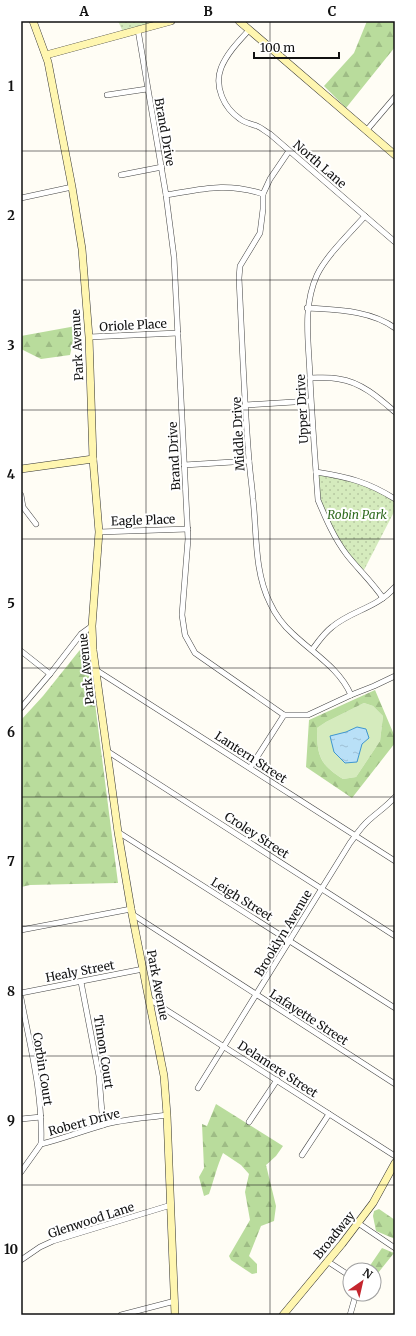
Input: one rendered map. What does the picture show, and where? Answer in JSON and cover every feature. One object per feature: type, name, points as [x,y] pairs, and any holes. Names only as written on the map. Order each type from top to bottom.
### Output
[{"type":"main road","name":"Park Avenue","points":[[34,21],[46,55],[72,187],[82,249],[89,337],[93,459],[99,532],[92,626],[96,670],[118,832],[164,1076],[167,1115],[175,1315]]},
{"type":"main road","points":[[46,55],[171,21]]},
{"type":"main road","points":[[239,21],[395,155]]},
{"type":"main road","points":[[21,469],[93,459]]},
{"type":"main road","name":"Broadway","points":[[283,1315],[373,1203],[394,1166]]},
{"type":"street","name":"Brand Drive","points":[[138,30],[147,89],[162,167],[174,257],[188,529],[182,615],[185,635],[195,653],[284,715]]},
{"type":"street","name":"North Lane","points":[[249,30],[236,45],[221,68],[219,89],[228,108],[242,120],[257,126],[270,134],[395,242]]},
{"type":"street","points":[[107,95],[147,89]]},
{"type":"street","points":[[366,131],[395,97]]},
{"type":"street","name":"Middle Drive","points":[[289,151],[270,179],[263,194],[262,223],[260,233],[245,255],[240,266],[239,278],[249,461],[258,563],[262,584],[278,617],[291,633],[338,673],[346,684],[351,695]]},
{"type":"street","points":[[121,175],[162,167]]},
{"type":"street","points":[[21,198],[72,187]]},
{"type":"street","points":[[166,195],[216,187],[234,187],[263,194]]},
{"type":"street","name":"Upper Drive","points":[[365,216],[330,256],[317,274],[312,290],[308,308],[307,332],[310,401],[318,500],[330,529],[347,555],[369,578],[383,598]]},
{"type":"street","points":[[308,308],[356,313],[382,320],[395,328]]},
{"type":"street","name":"Oriole Place","points":[[89,337],[178,333]]},
{"type":"street","points":[[310,378],[330,378],[351,381],[376,395],[395,412]]},
{"type":"street","points":[[246,405],[310,401]]},
{"type":"street","points":[[184,465],[249,461]]},
{"type":"street","points":[[316,472],[355,479],[369,484],[395,499]]},
{"type":"street","points":[[21,495],[23,507],[36,524]]},
{"type":"street","name":"Eagle Place","points":[[99,532],[188,529]]},
{"type":"street","points":[[312,650],[322,636],[332,626],[370,607],[395,587]]},
{"type":"street","points":[[21,708],[81,634],[92,626]]},
{"type":"street","points":[[21,651],[50,674]]},
{"type":"street","name":"Lantern Street","points":[[96,670],[395,861]]},
{"type":"street","points":[[250,768],[284,715],[308,715],[395,676]]},
{"type":"street","name":"Croley Street","points":[[107,751],[395,936]]},
{"type":"street","name":"Brooklyn Avenue","points":[[198,1088],[355,836],[365,824],[395,797]]},
{"type":"street","name":"Leigh Street","points":[[118,832],[395,1008]]},
{"type":"street","points":[[21,930],[132,911]]},
{"type":"street","name":"Lafayette Street","points":[[132,911],[257,995],[395,1084]]},
{"type":"street","name":"Healy Street","points":[[21,993],[143,969]]},
{"type":"street","name":"Timon Court","points":[[81,982],[99,1076],[103,1125]]},
{"type":"street","name":"Corbin Court","points":[[21,998],[37,1082],[41,1117],[41,1144]]},
{"type":"street","name":"Delamere Street","points":[[149,999],[395,1156]]},
{"type":"street","points":[[249,1122],[277,1080]]},
{"type":"street","points":[[302,1155],[329,1114]]},
{"type":"street","name":"Robert Drive","points":[[21,1172],[41,1144],[65,1138],[103,1125],[167,1115]]},
{"type":"street","points":[[21,1119],[41,1117]]},
{"type":"street","name":"Glenwood Lane","points":[[21,1260],[40,1247],[53,1241],[171,1205]]},
{"type":"street","points":[[358,1223],[395,1248]]},
{"type":"street","points":[[327,1261],[342,1271]]},
{"type":"street","points":[[120,1315],[175,1301]]},
{"type":"street","points":[[350,1315],[354,1302]]},
{"type":"green space","points":[[118,21],[156,21],[123,32]]},
{"type":"green space","points":[[367,21],[395,21],[395,47],[346,108],[324,86],[354,53]]},
{"type":"green space","points":[[76,326],[70,355],[41,359],[21,349],[21,336]]},
{"type":"green space","name":"Robin Park","points":[[316,472],[355,479],[395,499],[395,510],[364,570],[347,555],[318,500]]},
{"type":"green space","points":[[87,641],[118,883],[30,885],[21,887],[21,720],[43,696]]},
{"type":"green space","points":[[375,690],[395,737],[395,743],[352,798],[306,767],[309,720]],"holes":[[[364,703],[373,706],[383,716],[380,741],[356,777],[343,779],[335,774],[321,758],[318,745],[317,728]]]},
{"type":"green space","points":[[364,703],[373,706],[383,716],[380,741],[356,777],[343,779],[335,774],[321,758],[318,745],[317,728]]},
{"type":"green space","points":[[216,1104],[283,1146],[276,1156],[266,1165],[276,1206],[274,1221],[261,1226],[249,1256],[257,1264],[257,1273],[252,1274],[231,1260],[229,1256],[250,1220],[245,1192],[249,1174],[241,1165],[223,1153],[209,1194],[204,1196],[199,1177],[204,1168],[202,1124],[207,1126]]},
{"type":"green space","points":[[379,1209],[395,1220],[395,1239],[376,1231],[373,1216],[374,1211]]},
{"type":"green space","points":[[382,1248],[394,1253],[382,1268],[382,1262],[372,1262]]},
{"type":"water","points":[[357,727],[366,729],[369,738],[362,744],[357,762],[345,763],[334,752],[330,736],[346,732]]}]
